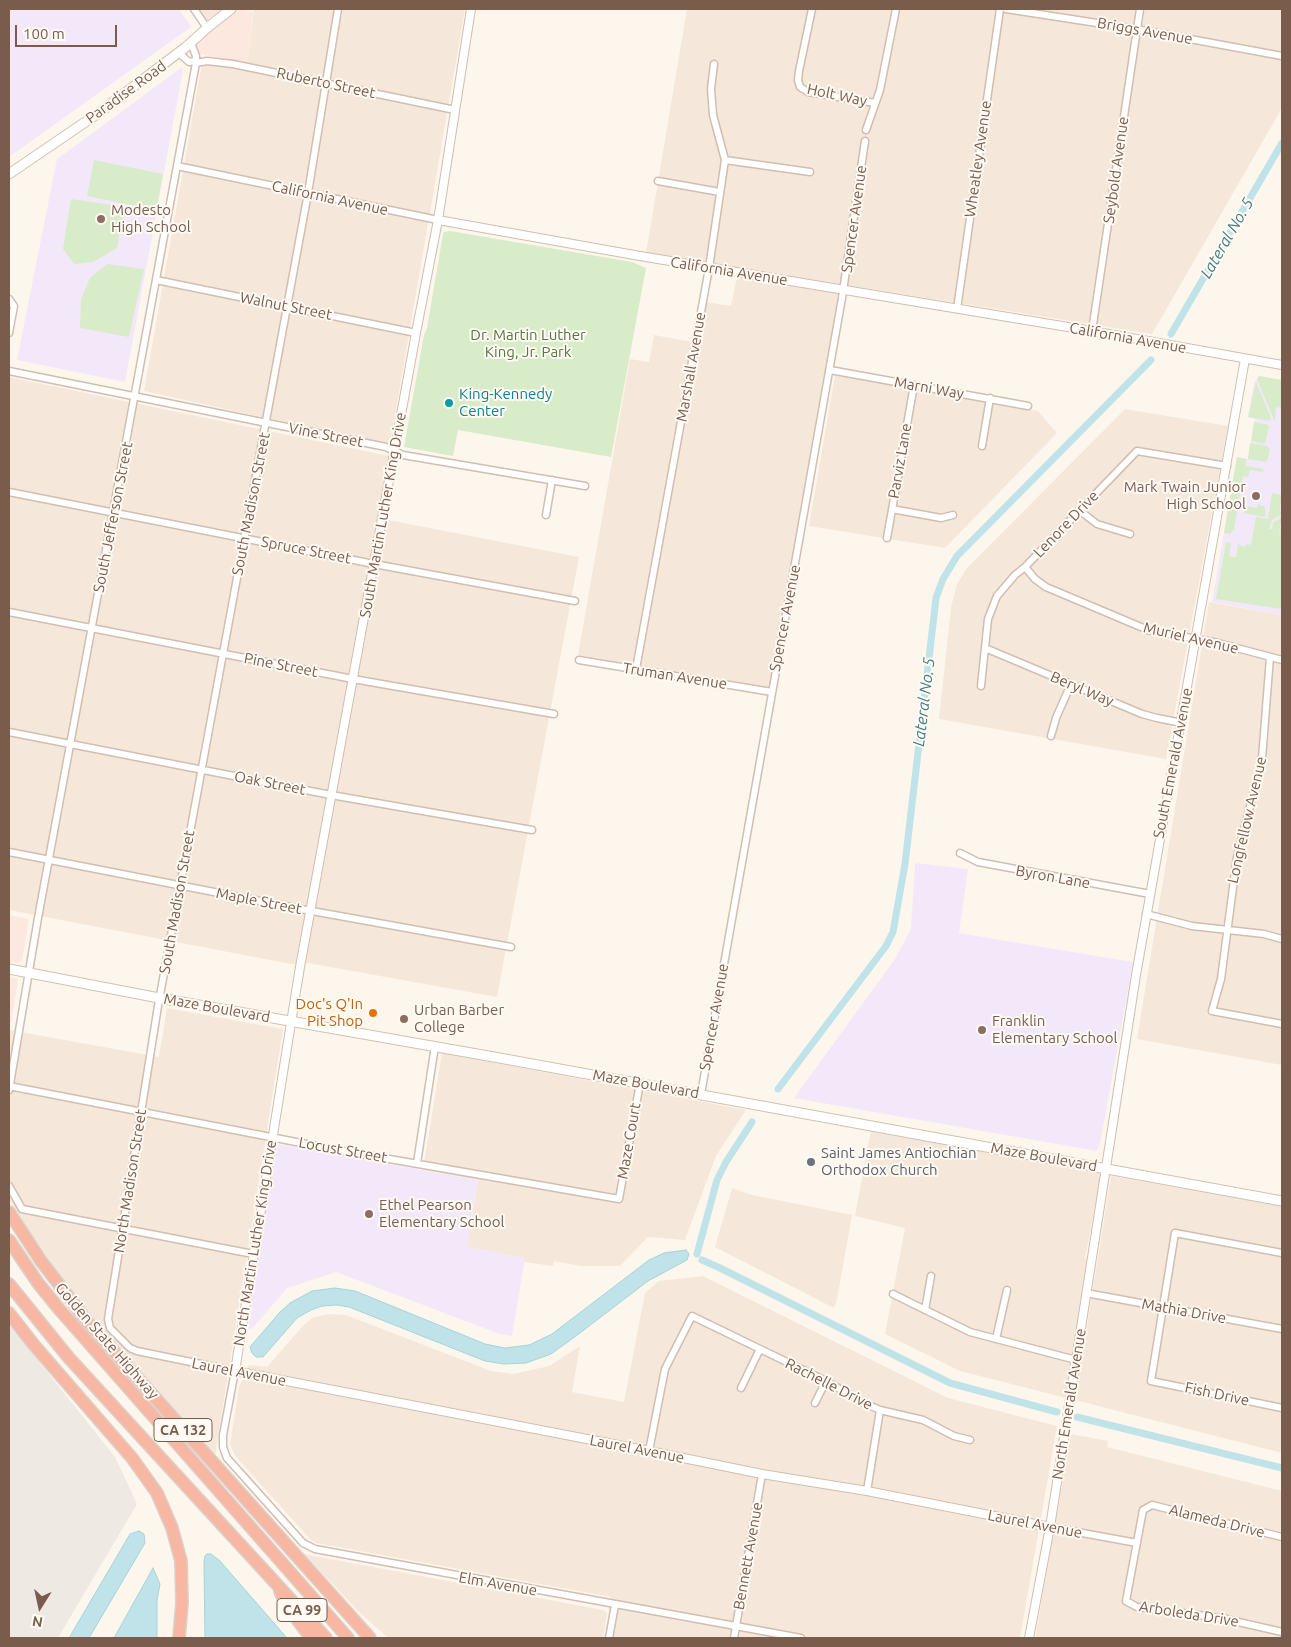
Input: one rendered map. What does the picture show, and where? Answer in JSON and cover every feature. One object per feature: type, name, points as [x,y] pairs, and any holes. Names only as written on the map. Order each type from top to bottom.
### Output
[{"type":"highway","name":"CA 132","points":[[9,1212],[41,1261],[90,1325],[370,1638]]},
{"type":"highway","name":"Golden State Highway","points":[[9,1240],[38,1283],[59,1309],[348,1638]]},
{"type":"highway","name":"CA 99","points":[[9,1284],[45,1331],[101,1394],[326,1638]]},
{"type":"highway","points":[[9,1297],[53,1351],[101,1394]]},
{"type":"highway","points":[[9,1313],[34,1345],[132,1458],[157,1493],[172,1528],[181,1561],[182,1603],[179,1638]]},
{"type":"highway","points":[[276,1582],[285,1603],[311,1638]]},
{"type":"main road","name":"Paradise Road","points":[[9,174],[100,112],[179,53],[231,9]]},
{"type":"main road","name":"Maze Boulevard","points":[[9,969],[159,998],[436,1046],[1282,1200]]},
{"type":"street","points":[[194,9],[207,28]]},
{"type":"street","name":"South Madison Street","points":[[159,998],[308,193],[338,9]]},
{"type":"street","name":"South Martin Luther King Drive","points":[[291,1021],[438,220],[471,9]]},
{"type":"street","name":"Holt Way","points":[[812,9],[799,70],[798,80],[800,87],[808,92],[875,103]]},
{"type":"street","points":[[866,130],[882,79],[896,9]]},
{"type":"street","name":"Wheatley Avenue","points":[[957,309],[1000,9]]},
{"type":"street","name":"Briggs Avenue","points":[[1006,9],[1136,29],[1282,56]]},
{"type":"street","name":"Seybold Avenue","points":[[1092,331],[1140,9]]},
{"type":"street","name":"South Jefferson Street","points":[[9,1088],[48,860],[177,166],[196,56],[191,43]]},
{"type":"street","points":[[179,53],[189,62],[195,62]]},
{"type":"street","name":"Ruberto Street","points":[[195,62],[207,61],[233,64],[455,110]]},
{"type":"street","name":"Marshall Avenue","points":[[636,669],[709,268],[725,160],[713,115],[711,89],[714,64]]},
{"type":"street","name":"Spencer Avenue","points":[[700,1094],[844,290],[865,141]]},
{"type":"street","points":[[725,160],[810,172]]},
{"type":"street","name":"California Avenue","points":[[177,166],[438,220],[1282,365]]},
{"type":"street","points":[[658,181],[720,192]]},
{"type":"street","name":"Walnut Street","points":[[156,280],[416,333]]},
{"type":"street","points":[[9,299],[14,306],[9,333]]},
{"type":"street","name":"South Emerald Avenue","points":[[1105,1168],[1146,914],[1166,799],[1182,723],[1245,359]]},
{"type":"street","name":"Marni Way","points":[[830,370],[1028,406]]},
{"type":"street","name":"Vine Street","points":[[9,371],[386,447],[404,455],[585,486]]},
{"type":"street","name":"Parviz Lane","points":[[887,538],[914,385]]},
{"type":"street","points":[[982,446],[990,398]]},
{"type":"street","name":"Lenore Drive","points":[[980,686],[988,619],[997,596],[1137,451],[1227,466]]},
{"type":"street","points":[[546,515],[552,480]]},
{"type":"street","name":"Spruce Street","points":[[9,492],[374,564],[574,601]]},
{"type":"street","points":[[892,509],[941,518],[952,515]]},
{"type":"street","points":[[1079,510],[1097,524],[1130,534]]},
{"type":"street","name":"Muriel Avenue","points":[[1025,567],[1035,579],[1046,587],[1148,630],[1218,643],[1282,660]]},
{"type":"street","name":"Pine Street","points":[[9,612],[353,679],[554,714]]},
{"type":"street","name":"Beryl Way","points":[[985,648],[1142,714],[1182,723]]},
{"type":"street","name":"Longfellow Avenue","points":[[1270,657],[1262,759],[1237,857],[1221,979],[1212,1011],[1282,1024]]},
{"type":"street","name":"Truman Avenue","points":[[579,660],[772,692]]},
{"type":"street","points":[[1051,736],[1056,718],[1071,684]]},
{"type":"street","name":"Oak Street","points":[[9,732],[331,795],[532,830]]},
{"type":"street","name":"Maple Street","points":[[9,852],[311,911],[511,947]]},
{"type":"street","name":"Byron Lane","points":[[960,853],[984,864],[1150,894]]},
{"type":"street","points":[[1146,914],[1192,926],[1227,929],[1282,939]]},
{"type":"street","name":"North Madison Street","points":[[137,1351],[130,1348],[110,1328],[108,1319],[159,998]]},
{"type":"street","name":"North Martin Luther King Drive","points":[[230,1463],[224,1452],[223,1441],[291,1021]]},
{"type":"street","points":[[417,1163],[436,1046]]},
{"type":"street","name":"Maze Court","points":[[619,1199],[640,1083]]},
{"type":"street","name":"Locust Street","points":[[9,1088],[271,1138],[619,1199]]},
{"type":"street","name":"North Emerald Avenue","points":[[1029,1638],[1050,1528],[1105,1168]]},
{"type":"street","points":[[9,1186],[22,1209],[253,1254]]},
{"type":"street","points":[[1163,1307],[1175,1233],[1282,1253]]},
{"type":"street","points":[[925,1310],[931,1276]]},
{"type":"street","points":[[996,1339],[1007,1290]]},
{"type":"street","name":"Mathia Drive","points":[[1086,1293],[1282,1329]]},
{"type":"street","points":[[894,1294],[970,1332],[1076,1360]]},
{"type":"street","name":"Fish Drive","points":[[1163,1307],[1152,1381],[1282,1408]]},
{"type":"street","name":"Rachelle Drive","points":[[649,1451],[665,1369],[692,1316],[826,1380],[864,1403],[880,1410],[923,1420],[944,1432],[970,1440]]},
{"type":"street","points":[[741,1388],[760,1349]]},
{"type":"street","name":"Laurel Avenue","points":[[137,1351],[762,1474],[867,1491],[1050,1528],[1137,1543]]},
{"type":"street","points":[[815,1403],[826,1380]]},
{"type":"street","points":[[867,1491],[880,1410]]},
{"type":"street","name":"Elm Avenue","points":[[230,1463],[303,1542],[315,1550],[801,1638]]},
{"type":"street","name":"Bennett Avenue","points":[[734,1638],[762,1474]]},
{"type":"street","name":"Alameda Drive","points":[[1137,1543],[1143,1510],[1152,1505],[1282,1538]]},
{"type":"street","name":"Arboleda Drive","points":[[1137,1543],[1126,1601],[1137,1607],[1221,1618],[1282,1632]]},
{"type":"street","points":[[609,1638],[615,1605]]},
{"type":"shaded area","points":[[9,9],[179,9],[191,27],[9,157]]},
{"type":"shaded area","points":[[197,9],[223,9],[206,21]]},
{"type":"shaded area","points":[[238,9],[253,12],[247,64],[195,53],[197,39]]},
{"type":"shaded area","points":[[254,9],[465,9],[390,445],[144,391],[202,63],[246,70]]},
{"type":"shaded area","points":[[687,9],[1282,9],[1282,108],[1152,334],[646,253]]},
{"type":"shaded area","name":"Modesto High School","points":[[181,68],[183,70],[125,382],[17,360],[57,159]]},
{"type":"shaded area","points":[[737,277],[839,292],[771,687],[578,655],[630,359],[649,362],[654,335],[698,343],[706,302],[731,306]]},
{"type":"shaded area","points":[[835,375],[1038,411],[1057,433],[945,548],[809,526]]},
{"type":"shaded area","name":"Mark Twain Junior High School","points":[[1259,376],[1282,380],[1282,615],[1212,602],[1237,457],[1248,459],[1255,419],[1248,417],[1254,383]]},
{"type":"shaded area","points":[[9,377],[389,456],[383,519],[579,557],[497,997],[308,963],[291,964],[9,910]]},
{"type":"shaded area","points":[[1125,409],[1228,426],[1166,759],[939,719],[951,607],[957,584],[967,568]]},
{"type":"shaded area","points":[[1209,602],[1282,615],[1282,1065],[1137,1039]]},
{"type":"shaded area","name":"Franklin Elementary School","points":[[915,863],[968,869],[959,933],[1133,962],[1100,1144],[1097,1151],[794,1098],[895,959],[911,929]]},
{"type":"shaded area","points":[[9,915],[29,919],[22,961],[18,963],[9,962]]},
{"type":"shaded area","points":[[9,977],[18,980],[11,1023],[9,1022]]},
{"type":"shaded area","points":[[167,1008],[283,1029],[215,1456],[107,1336],[60,1276],[20,1219],[9,1198],[9,1030],[159,1057]]},
{"type":"shaded area","points":[[442,1053],[746,1110],[716,1156],[685,1240],[648,1237],[620,1266],[580,1266],[554,1261],[553,1266],[524,1262],[524,1258],[467,1247],[478,1180],[423,1170]]},
{"type":"shaded area","points":[[871,1130],[1101,1174],[1085,1259],[1087,1259],[1066,1398],[960,1371],[885,1334],[905,1228],[855,1216]]},
{"type":"shaded area","name":"Ethel Pearson Elementary School","points":[[276,1144],[478,1180],[467,1247],[525,1258],[512,1336],[500,1334],[336,1272],[287,1288],[252,1329],[245,1328]]},
{"type":"shaded area","points":[[1111,1176],[1282,1206],[1282,1453],[1075,1400]]},
{"type":"shaded area","points":[[732,1188],[752,1195],[852,1215],[834,1308],[715,1247]]},
{"type":"shaded area","points":[[703,1276],[948,1398],[1057,1426],[1020,1638],[605,1638],[611,1597],[316,1543],[310,1539],[236,1457],[230,1445],[239,1387],[249,1365],[267,1367],[312,1318],[328,1314],[346,1315],[491,1371],[513,1374],[549,1366],[580,1346],[572,1392],[624,1402],[645,1293],[659,1281]]},
{"type":"shaded area","points":[[9,1324],[115,1457],[137,1504],[58,1638],[9,1638]]},
{"type":"shaded area","points":[[1071,1434],[1108,1441],[1107,1447],[1282,1491],[1282,1638],[1035,1638]]},
{"type":"shaded area","points":[[304,1554],[603,1610],[607,1613],[603,1638],[388,1638],[358,1611]]},
{"type":"green space","points":[[94,160],[163,174],[156,210],[87,196]]},
{"type":"green space","points":[[71,199],[112,205],[123,213],[117,248],[93,262],[74,264],[63,249]]},
{"type":"green space","name":"Dr. Martin Luther King, Jr. Park","points":[[450,231],[632,262],[646,268],[611,457],[458,430],[453,456],[404,447],[443,234]]},
{"type":"green space","points":[[107,264],[144,269],[129,337],[80,328],[81,299],[90,278]]},
{"type":"green space","points":[[1259,376],[1282,380],[1282,408],[1276,407],[1275,422],[1257,379]]},
{"type":"green space","points":[[1256,382],[1271,418],[1270,421],[1248,417]]},
{"type":"green space","points":[[1254,422],[1269,425],[1265,444],[1251,441]]},
{"type":"green space","points":[[1250,443],[1268,446],[1270,449],[1267,462],[1248,459]]},
{"type":"green space","points":[[1237,457],[1246,459],[1246,466],[1264,469],[1263,472],[1250,470],[1248,477],[1243,476],[1234,529],[1230,534],[1224,533]]},
{"type":"green space","points":[[1272,493],[1282,495],[1280,510],[1282,514],[1272,520],[1269,529],[1272,529],[1273,523],[1282,517],[1277,543],[1282,523],[1282,609],[1216,599],[1226,542],[1231,543],[1229,555],[1231,557],[1236,557],[1238,544],[1245,547],[1247,544],[1251,545],[1256,517],[1268,519]]},
{"type":"green space","points":[[1258,504],[1265,507],[1265,517],[1244,513],[1245,506],[1257,508]]},
{"type":"water","points":[[686,1250],[689,1254],[687,1260],[648,1281],[551,1354],[526,1363],[504,1364],[485,1361],[349,1307],[337,1305],[322,1306],[297,1318],[263,1357],[256,1357],[250,1347],[290,1303],[312,1291],[335,1288],[355,1291],[485,1344],[505,1348],[529,1345],[552,1334],[649,1260],[664,1253]]},
{"type":"water","points":[[139,1531],[144,1534],[145,1543],[89,1638],[69,1638],[130,1534]]},
{"type":"water","points":[[207,1554],[211,1554],[220,1561],[287,1638],[205,1638],[204,1562]]},
{"type":"water","points":[[153,1568],[160,1584],[157,1600],[157,1638],[114,1638]]},
{"type":"waterway","name":"Lateral No. 5","points":[[1171,334],[1282,143]]},
{"type":"waterway","name":"Lateral No. 5","points":[[778,1089],[886,946],[893,932],[905,864],[936,598],[943,579],[957,556],[1151,360]]},
{"type":"waterway","points":[[697,1254],[717,1180],[726,1162],[752,1122]]},
{"type":"waterway","points":[[702,1260],[950,1383],[1057,1412]]},
{"type":"waterway","points":[[1077,1417],[1282,1468]]},
{"type":"place","name":"Modesto High School","points":[[101,219]]},
{"type":"place","name":"King-Kennedy Center","points":[[449,403]]},
{"type":"place","name":"Mark Twain Junior High School","points":[[1256,496]]},
{"type":"place","name":"Doc's Q'In Pit Shop","points":[[373,1013]]},
{"type":"place","name":"Urban Barber College","points":[[404,1019]]},
{"type":"place","name":"Franklin Elementary School","points":[[982,1030]]},
{"type":"place","name":"Saint James Antiochian Orthodox Church","points":[[811,1162]]},
{"type":"place","name":"Ethel Pearson Elementary School","points":[[369,1214]]}]
